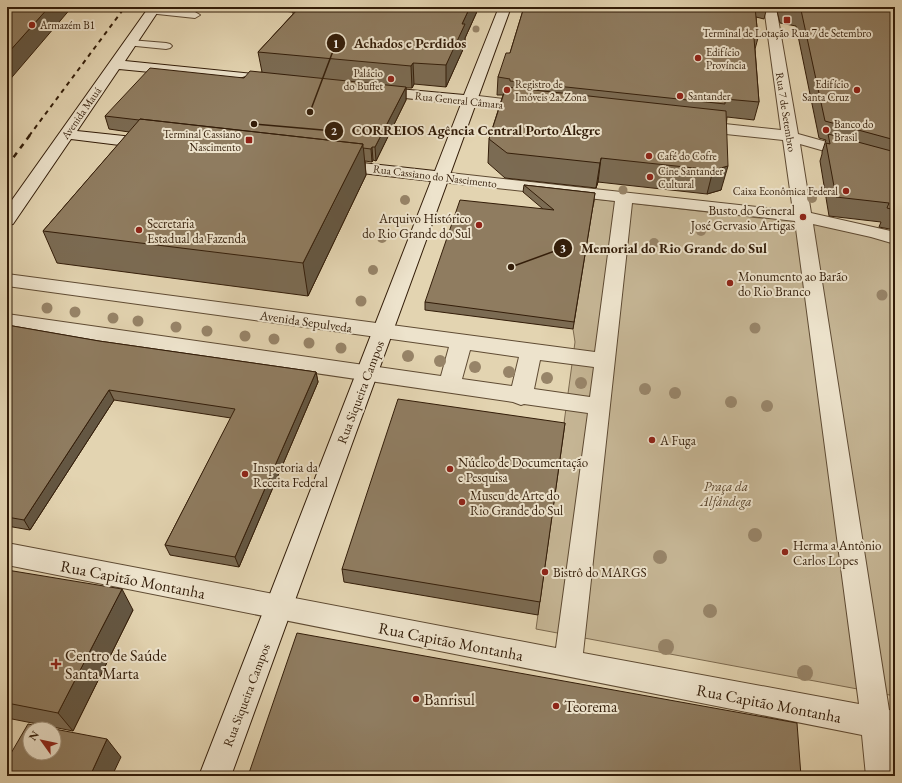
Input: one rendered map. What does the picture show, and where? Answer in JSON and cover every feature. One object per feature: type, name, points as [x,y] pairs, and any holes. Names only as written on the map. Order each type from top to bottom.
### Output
[{"type":"street","name":"Rua Siqueira Campos","points":[[215,776],[505,7]]},
{"type":"street","name":"Rua 7 de Setembro","points":[[770,7],[789,136],[803,217]]},
{"type":"street","name":"Avenida Mauá","points":[[7,220],[153,9]]},
{"type":"street","points":[[115,64],[288,82]]},
{"type":"street","name":"Rua General Câmara","points":[[359,89],[540,108]]},
{"type":"street","points":[[680,124],[789,136],[895,166]]},
{"type":"street","points":[[66,134],[164,145]]},
{"type":"street","name":"Rua Cassiano do Nascimento","points":[[323,163],[803,217]]},
{"type":"street","points":[[568,664],[624,198]]},
{"type":"street","points":[[882,776],[886,725],[803,217],[875,232],[895,238]]},
{"type":"street","name":"Avenida Sepulveda","points":[[7,280],[605,362]]},
{"type":"street","points":[[7,321],[521,397],[600,407]]},
{"type":"street","points":[[448,386],[461,343]]},
{"type":"street","points":[[521,397],[531,352]]},
{"type":"street","name":"Rua Capitão Montanha","points":[[7,554],[886,725]]},
{"type":"lane","points":[[153,9],[195,15]]},
{"type":"lane","points":[[130,43],[166,46]]},
{"type":"green space","name":"Praça da Alfândega","points":[[595,199],[759,218],[803,217],[879,228],[895,232],[895,696],[536,629],[575,342],[573,329],[588,225]]},
{"type":"building","points":[[7,7],[49,7],[7,54]]},
{"type":"building","points":[[470,7],[462,24],[465,24],[446,65],[413,63],[411,66],[258,52],[298,9],[292,8]]},
{"type":"building","points":[[524,7],[755,7],[758,38],[754,38],[759,102],[725,99],[725,104],[510,81],[510,79],[498,77],[506,53],[510,53]]},
{"type":"building","points":[[787,7],[895,7],[895,140],[825,121],[801,10]]},
{"type":"building","points":[[150,68],[244,78],[250,71],[406,87],[375,147],[372,147],[371,149],[363,148],[363,144],[105,116]]},
{"type":"building","points":[[506,87],[726,111],[728,166],[713,170],[601,158],[600,163],[507,153],[489,139]]},
{"type":"building","points":[[140,119],[363,144],[303,263],[43,231]]},
{"type":"building","points":[[828,134],[895,152],[895,210],[887,208],[889,203],[836,197],[826,143],[830,144]]},
{"type":"building","points":[[524,185],[595,193],[574,322],[425,302],[460,200],[554,210]]},
{"type":"building","name":"Inspetoria da Receita Federal","points":[[7,325],[99,341],[316,372],[235,557],[165,545],[235,409],[109,390],[24,520],[7,517]]},
{"type":"building","name":"Museu de Arte do Rio Grande do Sul","points":[[398,399],[565,423],[540,602],[342,569]]},
{"type":"building","name":"Centro de Saúde Santa Marta","points":[[7,570],[122,589],[58,713],[7,703]]},
{"type":"building","name":"Banrisul","points":[[297,633],[797,723],[801,776],[248,776]]},
{"type":"building","points":[[62,730],[107,739],[90,776],[7,776],[7,760],[22,734],[22,761],[62,761]]},
{"type":"railway","points":[[29,136],[125,7]]},
{"type":"railway","points":[[7,166],[30,135]]},
{"type":"place","name":"Terminal de Lotação Rua 7 de Setembro","points":[[787,20]]},
{"type":"place","name":"Armazém B1","points":[[32,25]]},
{"type":"place","name":"Edifício Província","points":[[698,58]]},
{"type":"place","name":"Palácio do Buffet","points":[[391,79]]},
{"type":"place","name":"Registro de Imóveis 2a. Zona","points":[[507,90]]},
{"type":"place","name":"Edifício Santa Cruz","points":[[857,90]]},
{"type":"place","name":"Santander","points":[[680,96]]},
{"type":"place","name":"Achados e Perdidos","points":[[310,112]]},
{"type":"place","name":"CORREIOS Agência Central Porto Alegre","points":[[254,124]]},
{"type":"place","name":"Banco do Brasil","points":[[826,130]]},
{"type":"place","name":"Terminal Cassiano Nascimento","points":[[249,140]]},
{"type":"place","name":"Café do Cofre","points":[[649,156]]},
{"type":"place","name":"Cine Santander Cultural","points":[[650,177]]},
{"type":"place","name":"Caixa Econômica Federal","points":[[846,191]]},
{"type":"place","name":"Busto do General José Gervasio Artigas","points":[[803,217]]},
{"type":"place","name":"Arquivo Histórico do Rio Grande do Sul","points":[[479,225]]},
{"type":"place","name":"Secretaria Estadual da Fazenda","points":[[139,230]]},
{"type":"place","name":"Memorial do Rio Grande do Sul","points":[[511,267]]},
{"type":"place","name":"Monumento ao Barão do Rio Branco","points":[[730,283]]},
{"type":"place","name":"A Fuga","points":[[652,440]]},
{"type":"place","name":"Núcleo de Documentação e Pesquisa","points":[[450,469]]},
{"type":"place","name":"Inspetoria da Receita Federal","points":[[245,474]]},
{"type":"place","name":"Museu de Arte do Rio Grande do Sul","points":[[462,502]]},
{"type":"place","name":"Herma a Antônio Carlos Lopes","points":[[785,552]]},
{"type":"place","name":"Bistrô do MARGS","points":[[545,572]]},
{"type":"place","name":"Centro de Saúde Santa Marta","points":[[56,664]]},
{"type":"place","name":"Banrisul","points":[[416,699]]},
{"type":"place","name":"Teorema","points":[[556,706]]}]
